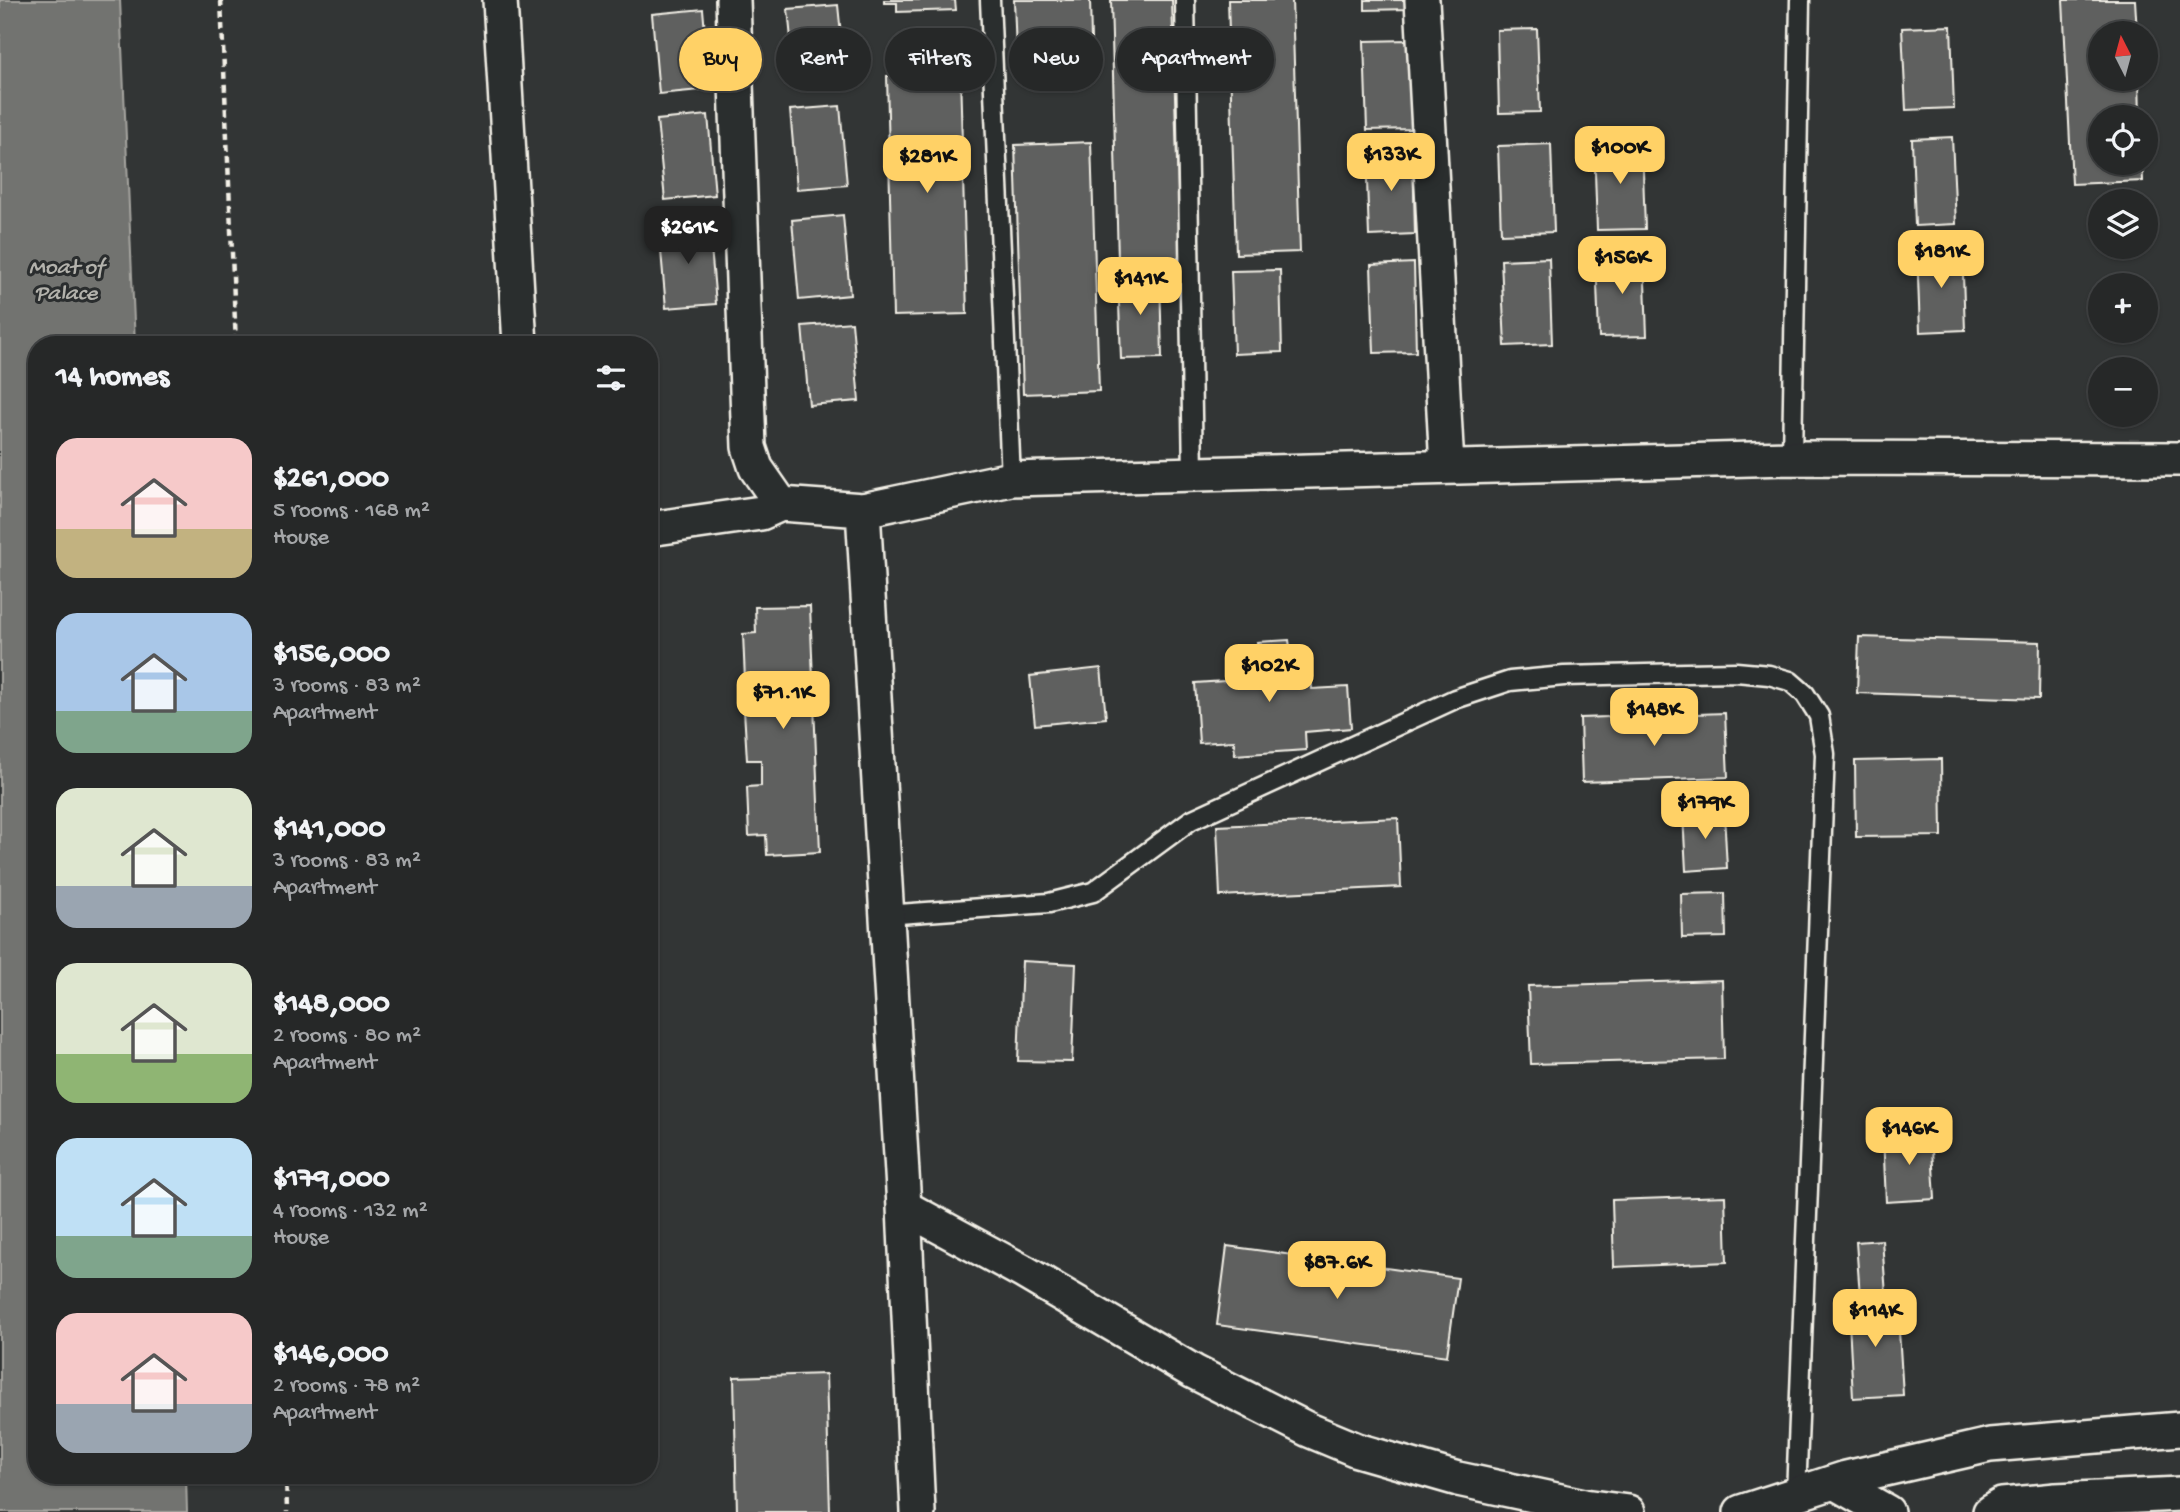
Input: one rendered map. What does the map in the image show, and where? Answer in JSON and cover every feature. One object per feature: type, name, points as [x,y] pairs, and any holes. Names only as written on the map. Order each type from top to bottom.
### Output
[{"type":"street","points":[[500,0],[519,336]]},
{"type":"street","points":[[733,0],[749,447],[756,468],[780,505]]},
{"type":"street","points":[[1422,0],[1447,467]]},
{"type":"street","points":[[658,528],[761,513],[780,505],[863,510],[1011,479],[1791,458],[2180,459]]},
{"type":"street","points":[[863,510],[904,1207],[918,1512]]},
{"type":"street","points":[[904,1207],[1024,1272],[1194,1371],[1309,1430],[1357,1450],[1458,1479],[1584,1506],[1628,1512]]},
{"type":"street","points":[[1741,1512],[1834,1482],[1990,1445],[2180,1429]]},
{"type":"street","points":[[1834,1482],[1886,1512]]},
{"type":"street","points":[[1990,1512],[2002,1505],[2180,1494]]},
{"type":"lane","points":[[990,0],[1011,479]]},
{"type":"lane","points":[[1185,0],[1193,474]]},
{"type":"lane","points":[[1791,458],[1800,0]]},
{"type":"lane","points":[[885,915],[1049,902],[1093,892],[1191,820],[1454,699],[1510,681],[1564,676],[1736,672],[1769,675],[1790,681],[1805,694],[1819,716],[1825,754],[1796,1495]]},
{"type":"path","points":[[221,0],[236,336]]},
{"type":"path","points":[[286,1484],[288,1512]]},
{"type":"water","name":"Moat of Palace","points":[[0,0],[120,0],[135,336],[28,336],[28,1484],[186,1484],[187,1512],[0,1512]]},
{"type":"building","points":[[884,0],[955,0],[956,10],[897,12],[897,3],[884,3]]},
{"type":"building","points":[[1014,0],[1090,0],[1091,28],[1015,28]]},
{"type":"building","points":[[1111,0],[1172,0],[1173,28],[1117,28],[1117,91],[1175,91],[1180,258],[1118,260]]},
{"type":"building","points":[[1228,0],[1292,0],[1300,252],[1236,254],[1231,91],[1274,91],[1274,28],[1229,28]]},
{"type":"building","points":[[1365,0],[1409,0],[1410,9],[1365,10]]},
{"type":"building","points":[[2063,0],[2135,0],[2136,21],[2088,21],[2088,91],[2139,91],[2140,105],[2088,105],[2088,175],[2143,175],[2143,181],[2072,184]]},
{"type":"building","points":[[838,5],[840,28],[790,28],[788,9]]},
{"type":"building","points":[[703,9],[705,28],[679,28],[679,91],[690,91],[659,94],[652,14]]},
{"type":"building","points":[[1951,26],[1954,108],[1906,110],[1902,28]]},
{"type":"building","points":[[1537,29],[1540,112],[1499,113],[1497,30]]},
{"type":"building","points":[[1409,40],[1412,129],[1367,130],[1364,41]]},
{"type":"building","points":[[887,91],[960,91],[967,314],[893,316]]},
{"type":"building","points":[[840,106],[847,185],[797,189],[790,110]]},
{"type":"building","points":[[708,115],[715,195],[665,200],[657,120]]},
{"type":"building","points":[[1952,137],[1956,224],[1915,226],[1912,139]]},
{"type":"building","points":[[1091,142],[1099,391],[1023,394],[1015,145]]},
{"type":"building","points":[[1642,142],[1645,229],[1597,230],[1594,143]]},
{"type":"building","points":[[1551,144],[1554,232],[1501,234],[1498,146]]},
{"type":"building","points":[[1413,151],[1415,234],[1369,236],[1366,153]]},
{"type":"building","points":[[843,215],[850,295],[799,300],[792,220]]},
{"type":"building","points":[[709,224],[716,304],[666,308],[659,228]]},
{"type":"building","points":[[1962,248],[1965,330],[1920,332],[1917,250]]},
{"type":"building","points":[[1644,254],[1647,336],[1599,337],[1596,256]]},
{"type":"building","points":[[1549,258],[1552,344],[1505,346],[1501,260]]},
{"type":"building","points":[[1414,263],[1416,352],[1374,353],[1371,265]]},
{"type":"building","points":[[1280,270],[1282,352],[1234,354],[1231,271]]},
{"type":"building","points":[[1160,275],[1162,358],[1121,359],[1118,276]]},
{"type":"building","points":[[852,322],[859,401],[809,405],[802,326]]},
{"type":"building","points":[[810,606],[820,852],[767,855],[766,835],[749,836],[747,787],[761,786],[761,760],[747,760],[744,710],[759,709],[758,679],[745,680],[743,634],[756,633],[755,607]]},
{"type":"building","points":[[1859,637],[2040,642],[2039,699],[1857,693]]},
{"type":"building","points":[[1289,640],[1291,654],[1309,652],[1312,689],[1348,687],[1351,728],[1305,732],[1306,750],[1235,755],[1234,741],[1199,743],[1195,683],[1240,680],[1238,654],[1258,652],[1257,642]]},
{"type":"building","points":[[1101,668],[1106,718],[1035,725],[1030,676]]},
{"type":"building","points":[[1725,713],[1728,777],[1582,782],[1580,718]]},
{"type":"building","points":[[1941,759],[1942,836],[1856,837],[1855,761]]},
{"type":"building","points":[[1724,812],[1727,868],[1686,871],[1683,814]]},
{"type":"building","points":[[1398,818],[1401,887],[1220,896],[1217,826]]},
{"type":"building","points":[[1725,893],[1726,937],[1682,938],[1681,894]]},
{"type":"building","points":[[1022,961],[1076,964],[1072,1062],[1018,1061]]},
{"type":"building","points":[[1722,980],[1724,1059],[1531,1064],[1528,986]]},
{"type":"building","points":[[1931,1133],[1935,1199],[1886,1202],[1883,1135]]},
{"type":"building","points":[[1725,1196],[1727,1262],[1614,1267],[1612,1200]]},
{"type":"building","points":[[1882,1240],[1886,1295],[1860,1296],[1856,1242]]},
{"type":"building","points":[[1227,1246],[1458,1278],[1447,1356],[1217,1325]]},
{"type":"building","points":[[1897,1299],[1903,1395],[1853,1398],[1848,1302]]},
{"type":"building","points":[[826,1374],[830,1512],[737,1512],[734,1377]]}]
